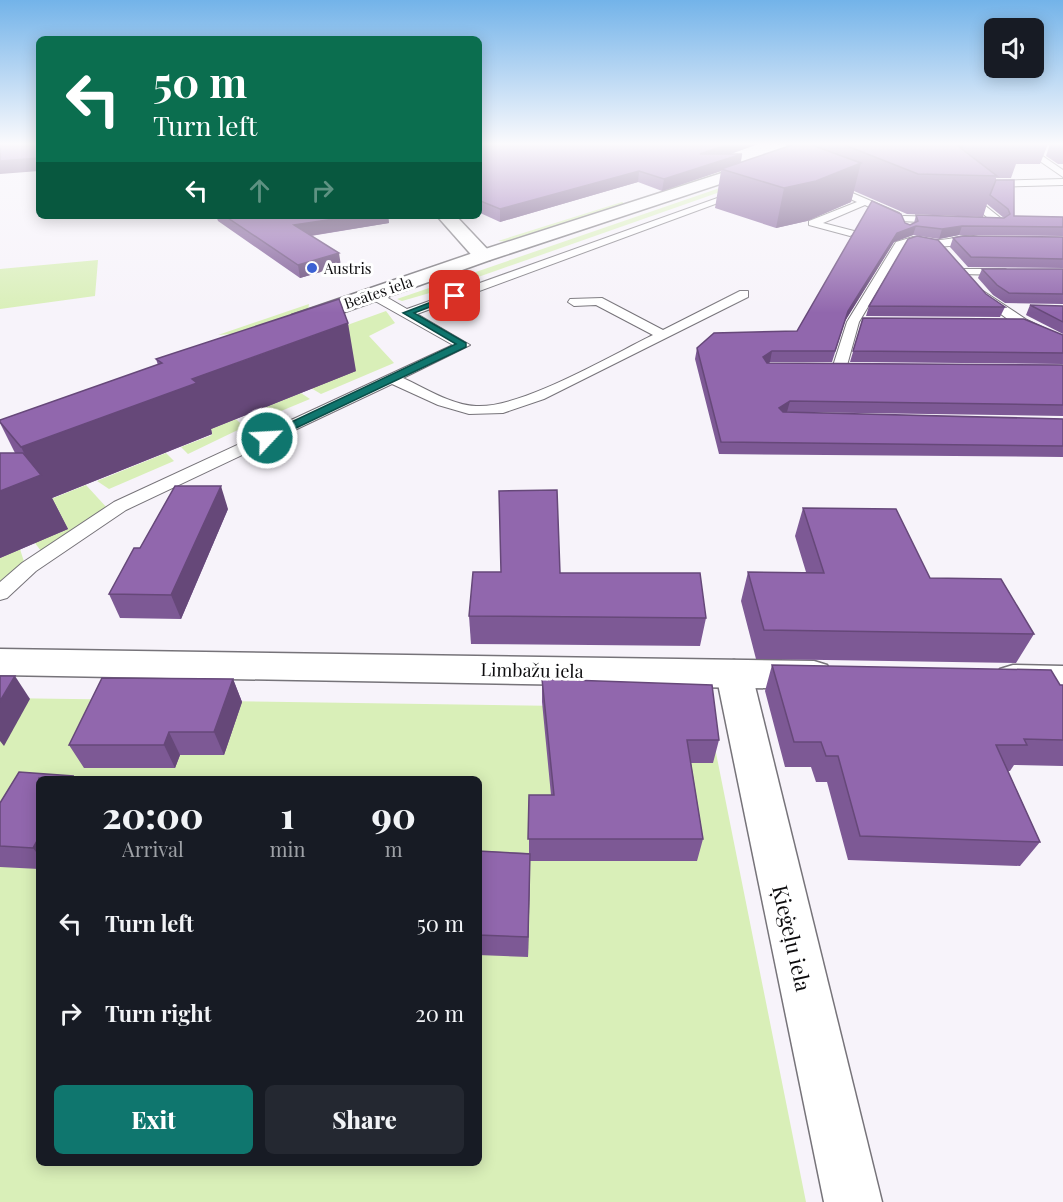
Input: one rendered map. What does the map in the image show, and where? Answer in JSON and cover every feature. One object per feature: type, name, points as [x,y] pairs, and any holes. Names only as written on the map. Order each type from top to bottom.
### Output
[{"type":"street","name":"Beātes iela","points":[[283,326],[483,256],[657,200]]},
{"type":"street","points":[[449,219],[483,256]]},
{"type":"street","name":"Limbažu iela","points":[[0,662],[851,676]]},
{"type":"street","name":"Ķieģeļu iela","points":[[734,674],[853,1202]]},
{"type":"street","points":[[981,678],[1063,680]]},
{"type":"lane","points":[[407,313],[719,200]]},
{"type":"lane","points":[[861,200],[904,219],[999,222],[976,200]]},
{"type":"lane","points":[[850,234],[813,223],[865,202]]},
{"type":"lane","points":[[904,219],[913,240]]},
{"type":"lane","points":[[839,369],[859,322],[900,244],[913,240],[939,244],[959,240],[993,240]]},
{"type":"lane","points":[[939,244],[1001,316],[1022,316],[1063,342]]},
{"type":"lane","points":[[957,265],[1019,273]]},
{"type":"lane","points":[[0,593],[29,567],[120,506],[463,345],[372,294]]},
{"type":"lane","points":[[393,379],[443,402],[474,411],[503,409],[539,396],[744,294]]},
{"type":"lane","points":[[574,302],[598,301],[663,335]]},
{"type":"green space","points":[[685,200],[697,200],[447,288],[402,301],[397,299]]},
{"type":"green space","points":[[622,202],[625,204],[511,242],[498,241]]},
{"type":"green space","points":[[98,260],[95,296],[0,309],[0,269]]},
{"type":"green space","points":[[309,304],[308,310],[233,334],[218,335]]},
{"type":"green space","points":[[386,311],[395,323],[369,336],[394,363],[321,394],[259,357]]},
{"type":"green space","points":[[301,393],[310,399],[257,421],[248,414]]},
{"type":"green space","points":[[236,419],[244,427],[188,454],[181,447],[212,435],[208,430]]},
{"type":"green space","points":[[166,453],[174,461],[109,489],[97,481]]},
{"type":"green space","points":[[86,485],[108,509],[44,555],[35,543],[46,501]]},
{"type":"green space","points":[[20,549],[26,568],[0,583],[0,558]]},
{"type":"green space","points":[[0,698],[707,708],[806,1202],[0,1202]]},
{"type":"building","points":[[482,200],[533,200],[500,209]]},
{"type":"building","points":[[997,200],[1014,200],[1014,216],[1063,217],[1063,227],[962,226],[942,229],[916,226],[897,233],[848,311],[835,351],[772,351],[763,357],[767,363],[1063,365],[1063,405],[790,401],[779,408],[783,412],[1063,419],[1063,446],[721,442],[697,348],[714,333],[797,331],[872,201],[901,214],[905,223],[910,225],[918,221],[916,215],[1004,218],[1010,214],[1008,209]]},
{"type":"building","points":[[229,219],[334,219],[294,225],[339,253],[298,265]]},
{"type":"building","points":[[917,236],[938,240],[986,294],[1005,307],[869,306],[908,239]]},
{"type":"building","points":[[963,236],[1063,237],[1063,259],[971,257],[953,238]]},
{"type":"building","points":[[982,269],[1063,269],[1063,294],[1009,293],[997,285]]},
{"type":"building","points":[[339,299],[348,323],[192,379],[197,383],[21,447],[0,422],[0,420],[162,363],[156,359]]},
{"type":"building","points":[[1030,305],[1063,306],[1063,322]]},
{"type":"building","points":[[863,318],[1024,319],[1063,335],[1063,353],[853,351]]},
{"type":"building","points":[[0,453],[23,453],[41,475],[0,491]]},
{"type":"building","points":[[175,486],[221,486],[171,595],[109,594],[134,548],[140,548]]},
{"type":"building","points":[[557,490],[560,573],[700,573],[706,618],[469,616],[473,572],[501,572],[499,491]]},
{"type":"building","points":[[803,508],[896,509],[930,578],[1001,579],[1034,634],[764,630],[748,572],[824,573]]},
{"type":"building","points":[[772,665],[1051,670],[1060,685],[1063,685],[1063,740],[1024,739],[1027,745],[996,745],[1040,842],[860,836],[838,756],[826,756],[821,742],[794,742]]},
{"type":"building","points":[[0,676],[15,676],[0,701]]},
{"type":"building","points":[[102,678],[233,679],[214,732],[169,732],[164,745],[69,745]]},
{"type":"building","points":[[542,679],[712,685],[719,740],[687,740],[703,839],[528,839],[529,795],[554,795]]},
{"type":"building","points":[[19,772],[73,776],[36,776],[36,842],[33,848],[0,846],[0,803]]},
{"type":"building","points":[[482,851],[530,854],[528,937],[482,935]]},
{"type":"place","name":"Austris","points":[[312,268]]},
{"type":"route","points":[[267,438],[463,345],[407,313],[455,296]]}]
